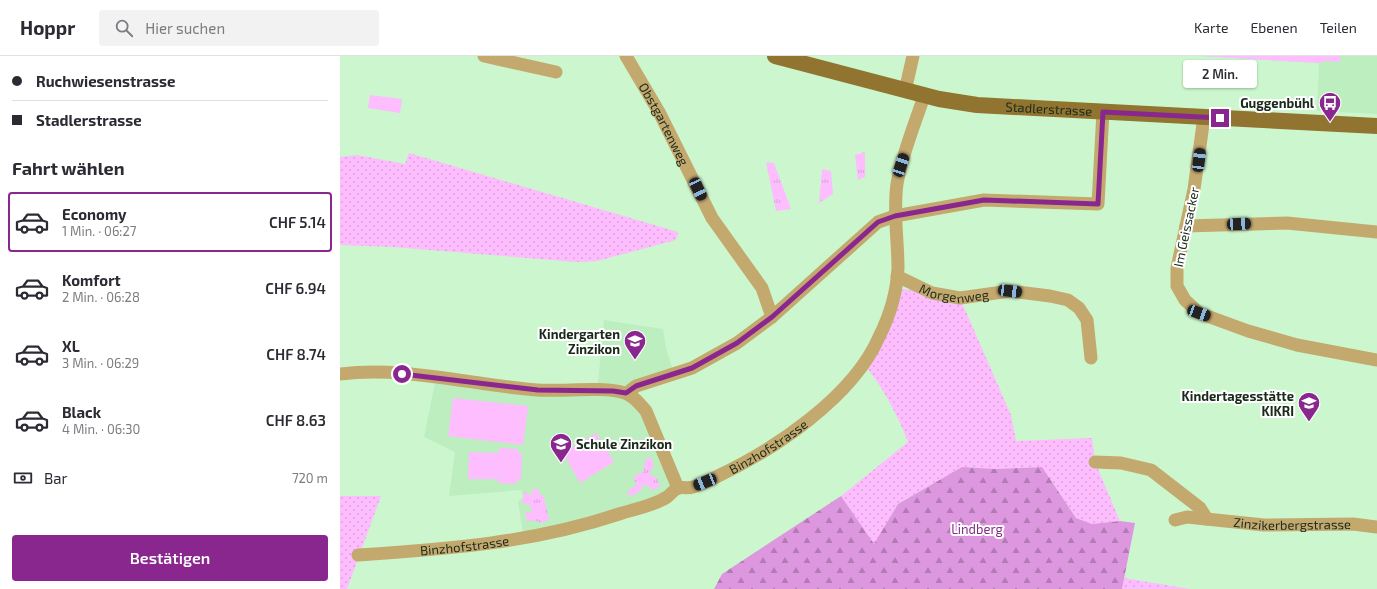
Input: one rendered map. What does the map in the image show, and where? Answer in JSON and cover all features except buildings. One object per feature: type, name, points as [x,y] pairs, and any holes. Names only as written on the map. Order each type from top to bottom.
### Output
[{"type":"main road","name":"Stadlerstrasse","points":[[775,56],[924,96],[977,105],[1377,126]]},
{"type":"street","points":[[484,56],[556,72]]},
{"type":"street","name":"Obstgartenweg","points":[[626,56],[659,112],[712,218],[762,288],[772,317]]},
{"type":"street","points":[[905,91],[913,56]]},
{"type":"street","name":"Binzhofstrasse","points":[[358,555],[458,549],[524,539],[568,529],[619,514],[666,498],[678,488],[693,487],[717,477],[774,446],[809,419],[840,392],[864,364],[879,338],[890,307],[897,276],[895,216],[897,185],[901,165],[924,96]]},
{"type":"street","points":[[626,393],[636,386],[692,368],[737,343],[772,317],[878,222],[895,216],[984,200],[1098,204],[1103,112]]},
{"type":"street","name":"Im Geissacker","points":[[1204,117],[1197,172],[1176,268],[1176,280],[1181,295],[1194,310],[1248,331],[1297,345],[1377,360]]},
{"type":"street","points":[[1186,226],[1287,223],[1377,232]]},
{"type":"street","name":"Morgenweg","points":[[897,276],[932,293],[960,298],[1010,291],[1068,300],[1079,308],[1087,320],[1091,358]]},
{"type":"street","points":[[340,374],[390,373],[538,390],[613,391],[626,393],[637,400],[646,411],[678,488]]},
{"type":"street","points":[[1095,462],[1121,463],[1142,466],[1151,470],[1200,508],[1207,520]]},
{"type":"street","name":"Zinzikerbergstrasse","points":[[1175,520],[1187,517],[1264,525],[1353,524],[1377,527]]},
{"type":"shaded area","points":[[1199,56],[1377,56],[1377,114],[1317,111],[1319,63]]},
{"type":"shaded area","name":"Kindergarten Zinzikon","points":[[604,320],[663,329],[666,348],[674,374],[636,386],[598,383]]},
{"type":"shaded area","name":"Schule Zinzikon","points":[[436,378],[613,391],[637,400],[673,492],[524,539],[518,502],[523,497],[521,490],[449,496],[455,452],[424,437]]},
{"type":"green space","points":[[1199,56],[1340,56],[1340,62],[1325,61],[1319,63]]},
{"type":"green space","points":[[370,95],[402,99],[400,113],[368,108]]},
{"type":"green space","points":[[865,152],[865,177],[858,180],[855,155]]},
{"type":"green space","points":[[409,153],[678,232],[676,240],[597,261],[576,262],[393,247],[340,245],[340,157],[357,155],[405,164]]},
{"type":"green space","points":[[766,162],[774,163],[791,209],[776,211]]},
{"type":"green space","points":[[822,169],[831,171],[833,194],[819,203]]},
{"type":"green space","points":[[903,289],[960,298],[1011,415],[1016,441],[1092,438],[1095,462],[1120,521],[1092,524],[1076,518],[1042,467],[996,469],[962,467],[898,504],[874,545],[841,496],[908,442],[889,401],[864,364],[890,307]]},
{"type":"green space","points":[[453,398],[528,406],[523,445],[448,436]]},
{"type":"green space","points":[[596,433],[614,462],[580,483],[563,453]]},
{"type":"green space","points":[[499,448],[518,449],[518,453],[522,453],[521,480],[517,479],[517,484],[498,483],[498,479],[468,479],[469,452],[499,453]]},
{"type":"green space","points":[[650,456],[654,465],[649,474],[657,478],[660,486],[654,490],[644,484],[641,490],[632,496],[626,493],[637,484],[634,480],[635,475],[643,472],[645,461]]},
{"type":"green space","name":"Lindberg","points":[[962,467],[996,469],[1042,467],[1076,518],[1092,524],[1120,521],[1135,523],[1122,589],[714,589],[722,574],[841,496],[874,544],[898,504]]},
{"type":"green space","points":[[533,488],[538,489],[538,492],[544,497],[549,520],[541,523],[533,520],[527,522],[525,513],[532,512],[529,504],[522,504],[524,492],[532,495]]},
{"type":"green space","points":[[340,496],[381,496],[347,589],[340,589]]},
{"type":"green space","points":[[1124,578],[1190,589],[1122,589]]},
{"type":"place","name":"Guggenbühl","points":[[1330,122]]},
{"type":"place","name":"Kindergarten Zinzikon","points":[[635,360]]},
{"type":"place","name":"Kindertagesstätte KIKRI","points":[[1309,422]]},
{"type":"place","name":"Schule Zinzikon","points":[[561,464]]},
{"type":"route","points":[[402,374],[538,390],[613,391],[626,393],[636,386],[692,368],[737,343],[772,317],[878,222],[895,216],[925,212],[984,200],[1098,204],[1103,112],[1220,118]]}]
